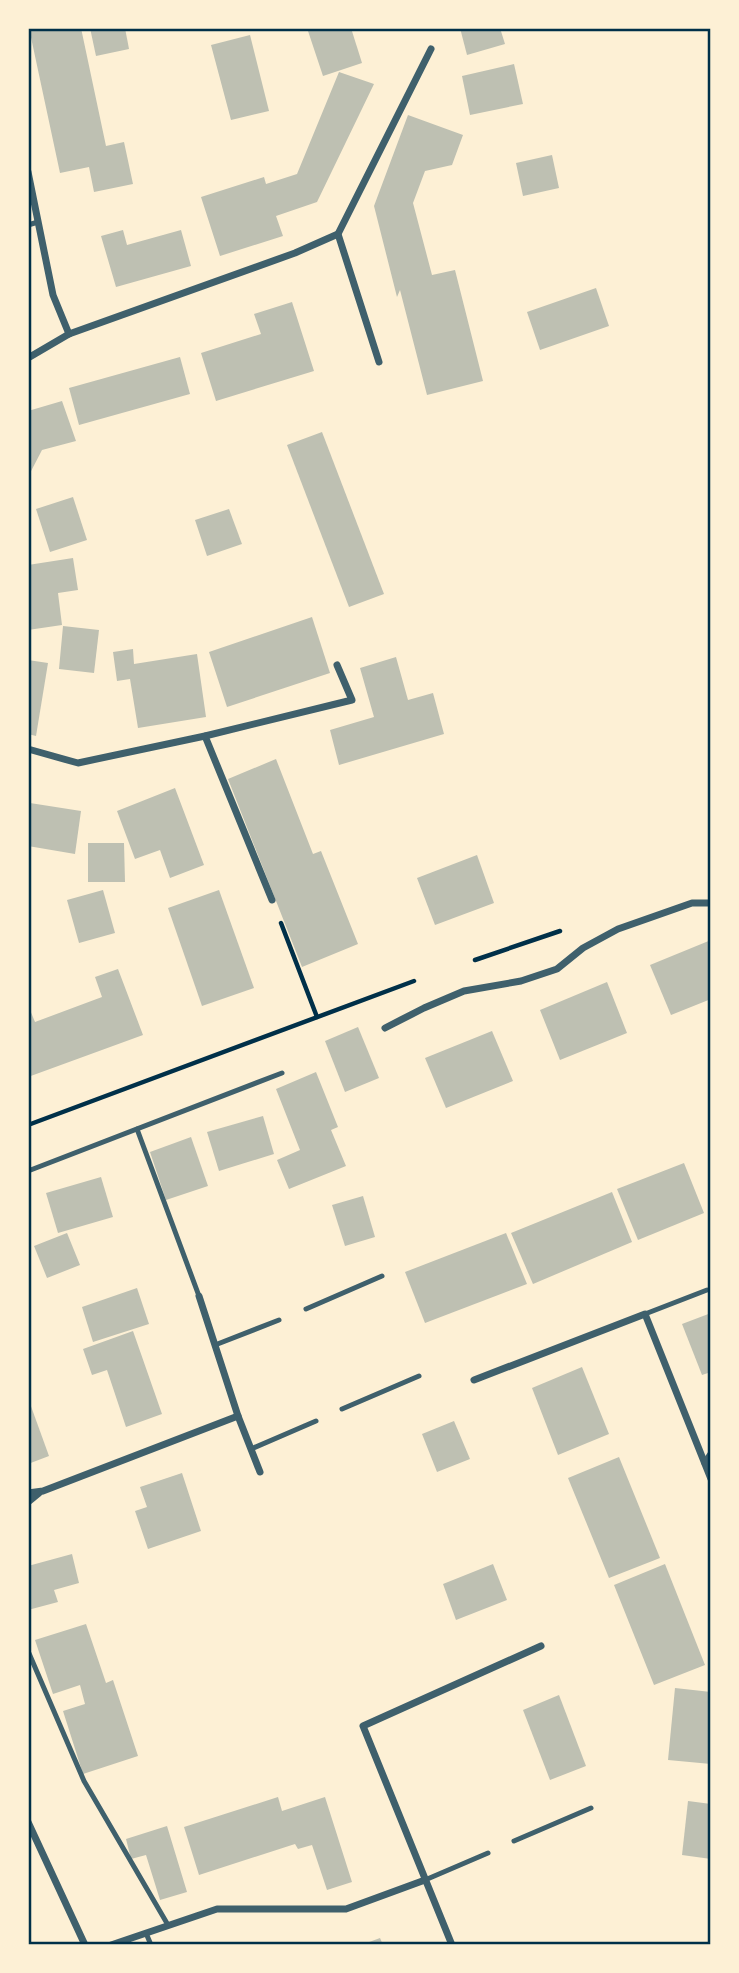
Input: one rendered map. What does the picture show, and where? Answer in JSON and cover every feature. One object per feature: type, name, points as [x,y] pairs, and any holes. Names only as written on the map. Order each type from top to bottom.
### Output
[{"type":"street","points":[[28,358],[69,334],[295,253],[338,234],[431,49]]},
{"type":"street","points":[[28,172],[52,295],[69,334]]},
{"type":"street","points":[[338,234],[379,362]]},
{"type":"street","points":[[28,749],[78,763],[205,736],[352,699],[337,665]]},
{"type":"street","points":[[205,736],[272,900]]},
{"type":"street","points":[[385,1028],[464,991],[521,981],[556,969],[583,948],[618,929],[692,903],[711,904]]},
{"type":"street","points":[[199,1296],[238,1416],[260,1472]]},
{"type":"street","points":[[474,1380],[645,1314],[711,1479]]},
{"type":"street","points":[[28,1493],[43,1491],[238,1416]]},
{"type":"street","points":[[705,1463],[711,1454]]},
{"type":"street","points":[[28,1502],[43,1491]]},
{"type":"street","points":[[452,1945],[363,1726],[541,1646]]},
{"type":"street","points":[[28,1822],[85,1945]]},
{"type":"street","points":[[111,1945],[217,1909],[346,1909],[425,1880]]},
{"type":"lane","points":[[28,225],[38,222]]},
{"type":"lane","points":[[28,1171],[282,1073]]},
{"type":"lane","points":[[137,1129],[199,1296]]},
{"type":"lane","points":[[306,1308],[382,1276]]},
{"type":"lane","points":[[645,1314],[707,1290]]},
{"type":"lane","points":[[215,1345],[279,1320]]},
{"type":"lane","points":[[342,1409],[419,1376]]},
{"type":"lane","points":[[251,1449],[316,1421]]},
{"type":"lane","points":[[28,1651],[84,1781],[168,1925]]},
{"type":"lane","points":[[514,1842],[591,1808]]},
{"type":"lane","points":[[425,1880],[488,1853]]},
{"type":"lane","points":[[146,1933],[151,1945]]},
{"type":"path","points":[[272,900],[317,1017]]},
{"type":"path","points":[[467,963],[571,927]]},
{"type":"path","points":[[28,1125],[415,981]]},
{"type":"building","points":[[29,28],[81,28],[106,146],[124,142],[133,184],[94,192],[89,167],[60,173]]},
{"type":"building","points":[[90,28],[125,28],[129,49],[96,56]]},
{"type":"building","points":[[307,28],[351,28],[362,63],[323,76]]},
{"type":"building","points":[[460,28],[500,28],[505,44],[467,55]]},
{"type":"building","points":[[250,35],[269,111],[231,120],[211,45]]},
{"type":"building","points":[[514,64],[523,104],[470,115],[462,76]]},
{"type":"building","points":[[339,72],[374,84],[317,202],[276,216],[283,236],[220,256],[201,197],[264,177],[266,184],[297,174]]},
{"type":"building","points":[[408,115],[463,135],[452,165],[425,171],[413,203],[432,275],[455,270],[483,381],[427,395],[400,290],[397,297],[374,206]]},
{"type":"building","points":[[552,155],[559,188],[523,196],[516,163]]},
{"type":"building","points":[[123,230],[127,245],[181,230],[191,266],[116,287],[101,236]]},
{"type":"building","points":[[596,288],[609,326],[540,350],[527,312]]},
{"type":"building","points":[[292,302],[314,371],[216,401],[201,353],[261,334],[254,314]]},
{"type":"building","points":[[180,357],[190,394],[79,425],[69,388]]},
{"type":"building","points":[[62,401],[76,441],[42,450],[28,477],[28,411]]},
{"type":"building","points":[[322,432],[384,594],[349,607],[287,445]]},
{"type":"building","points":[[73,497],[87,540],[50,552],[36,509]]},
{"type":"building","points":[[229,509],[242,544],[207,556],[195,520]]},
{"type":"building","points":[[73,558],[78,590],[58,593],[62,625],[28,630],[28,565]]},
{"type":"building","points":[[312,617],[330,673],[227,707],[209,652]]},
{"type":"building","points":[[63,626],[99,630],[94,673],[59,669]]},
{"type":"building","points":[[133,649],[134,664],[197,654],[206,717],[138,728],[130,679],[117,681],[113,652]]},
{"type":"building","points":[[396,657],[408,700],[433,693],[444,734],[339,765],[330,730],[374,717],[360,668]]},
{"type":"building","points":[[28,660],[48,663],[36,736],[28,734]]},
{"type":"building","points":[[276,759],[313,854],[321,851],[358,944],[302,967],[228,779]]},
{"type":"building","points":[[175,788],[204,865],[170,878],[160,850],[135,859],[117,811]]},
{"type":"building","points":[[30,803],[81,811],[75,854],[28,846]]},
{"type":"building","points":[[88,843],[124,843],[125,882],[88,882]]},
{"type":"building","points":[[477,855],[494,903],[435,925],[417,878]]},
{"type":"building","points":[[103,890],[115,933],[79,943],[67,900]]},
{"type":"building","points":[[219,890],[254,988],[202,1006],[168,908]]},
{"type":"building","points":[[711,940],[711,999],[671,1015],[650,965]]},
{"type":"building","points":[[118,969],[143,1035],[28,1077],[28,1005],[35,1022],[102,997],[95,977]]},
{"type":"building","points":[[607,982],[627,1033],[560,1060],[540,1010]]},
{"type":"building","points":[[358,1027],[379,1078],[345,1092],[325,1041]]},
{"type":"building","points":[[492,1031],[513,1081],[446,1108],[425,1058]]},
{"type":"building","points":[[316,1072],[338,1127],[331,1130],[346,1166],[289,1189],[277,1160],[300,1150],[276,1089]]},
{"type":"building","points":[[263,1116],[274,1154],[219,1171],[207,1132]]},
{"type":"building","points":[[191,1137],[208,1186],[166,1200],[150,1152]]},
{"type":"building","points":[[684,1163],[704,1213],[638,1240],[617,1189]]},
{"type":"building","points":[[101,1177],[113,1217],[58,1233],[46,1193]]},
{"type":"building","points":[[612,1192],[632,1242],[533,1284],[511,1233]]},
{"type":"building","points":[[363,1196],[375,1237],[345,1246],[332,1205]]},
{"type":"building","points":[[67,1233],[80,1265],[47,1278],[34,1246]]},
{"type":"building","points":[[506,1233],[527,1284],[425,1323],[405,1272]]},
{"type":"building","points":[[137,1288],[149,1324],[93,1342],[82,1307]]},
{"type":"building","points":[[711,1313],[711,1372],[702,1375],[682,1324]]},
{"type":"building","points":[[133,1331],[162,1414],[126,1427],[107,1370],[92,1375],[83,1349]]},
{"type":"building","points":[[582,1367],[609,1434],[558,1455],[532,1388]]},
{"type":"building","points":[[28,1398],[49,1456],[28,1464]]},
{"type":"building","points":[[454,1421],[470,1459],[437,1472],[422,1434]]},
{"type":"building","points":[[619,1457],[660,1558],[609,1578],[568,1478]]},
{"type":"building","points":[[182,1473],[201,1531],[148,1549],[135,1511],[147,1507],[140,1487]]},
{"type":"building","points":[[72,1554],[79,1583],[54,1590],[58,1602],[28,1610],[28,1566]]},
{"type":"building","points":[[493,1564],[507,1600],[456,1620],[443,1584]]},
{"type":"building","points":[[665,1564],[705,1665],[654,1685],[614,1585]]},
{"type":"building","points":[[86,1624],[106,1683],[113,1680],[138,1756],[83,1774],[63,1711],[85,1704],[80,1685],[53,1694],[35,1640]]},
{"type":"building","points":[[675,1688],[711,1692],[711,1764],[668,1760]]},
{"type":"building","points":[[559,1695],[586,1766],[550,1780],[523,1710]]},
{"type":"building","points":[[278,1797],[282,1811],[325,1797],[352,1882],[327,1890],[312,1845],[298,1849],[295,1844],[199,1875],[184,1827]]},
{"type":"building","points":[[688,1801],[711,1804],[711,1859],[682,1855]]},
{"type":"building","points":[[167,1826],[187,1892],[160,1900],[146,1855],[131,1859],[126,1839]]},
{"type":"building","points":[[380,1938],[383,1945],[361,1945]]}]
